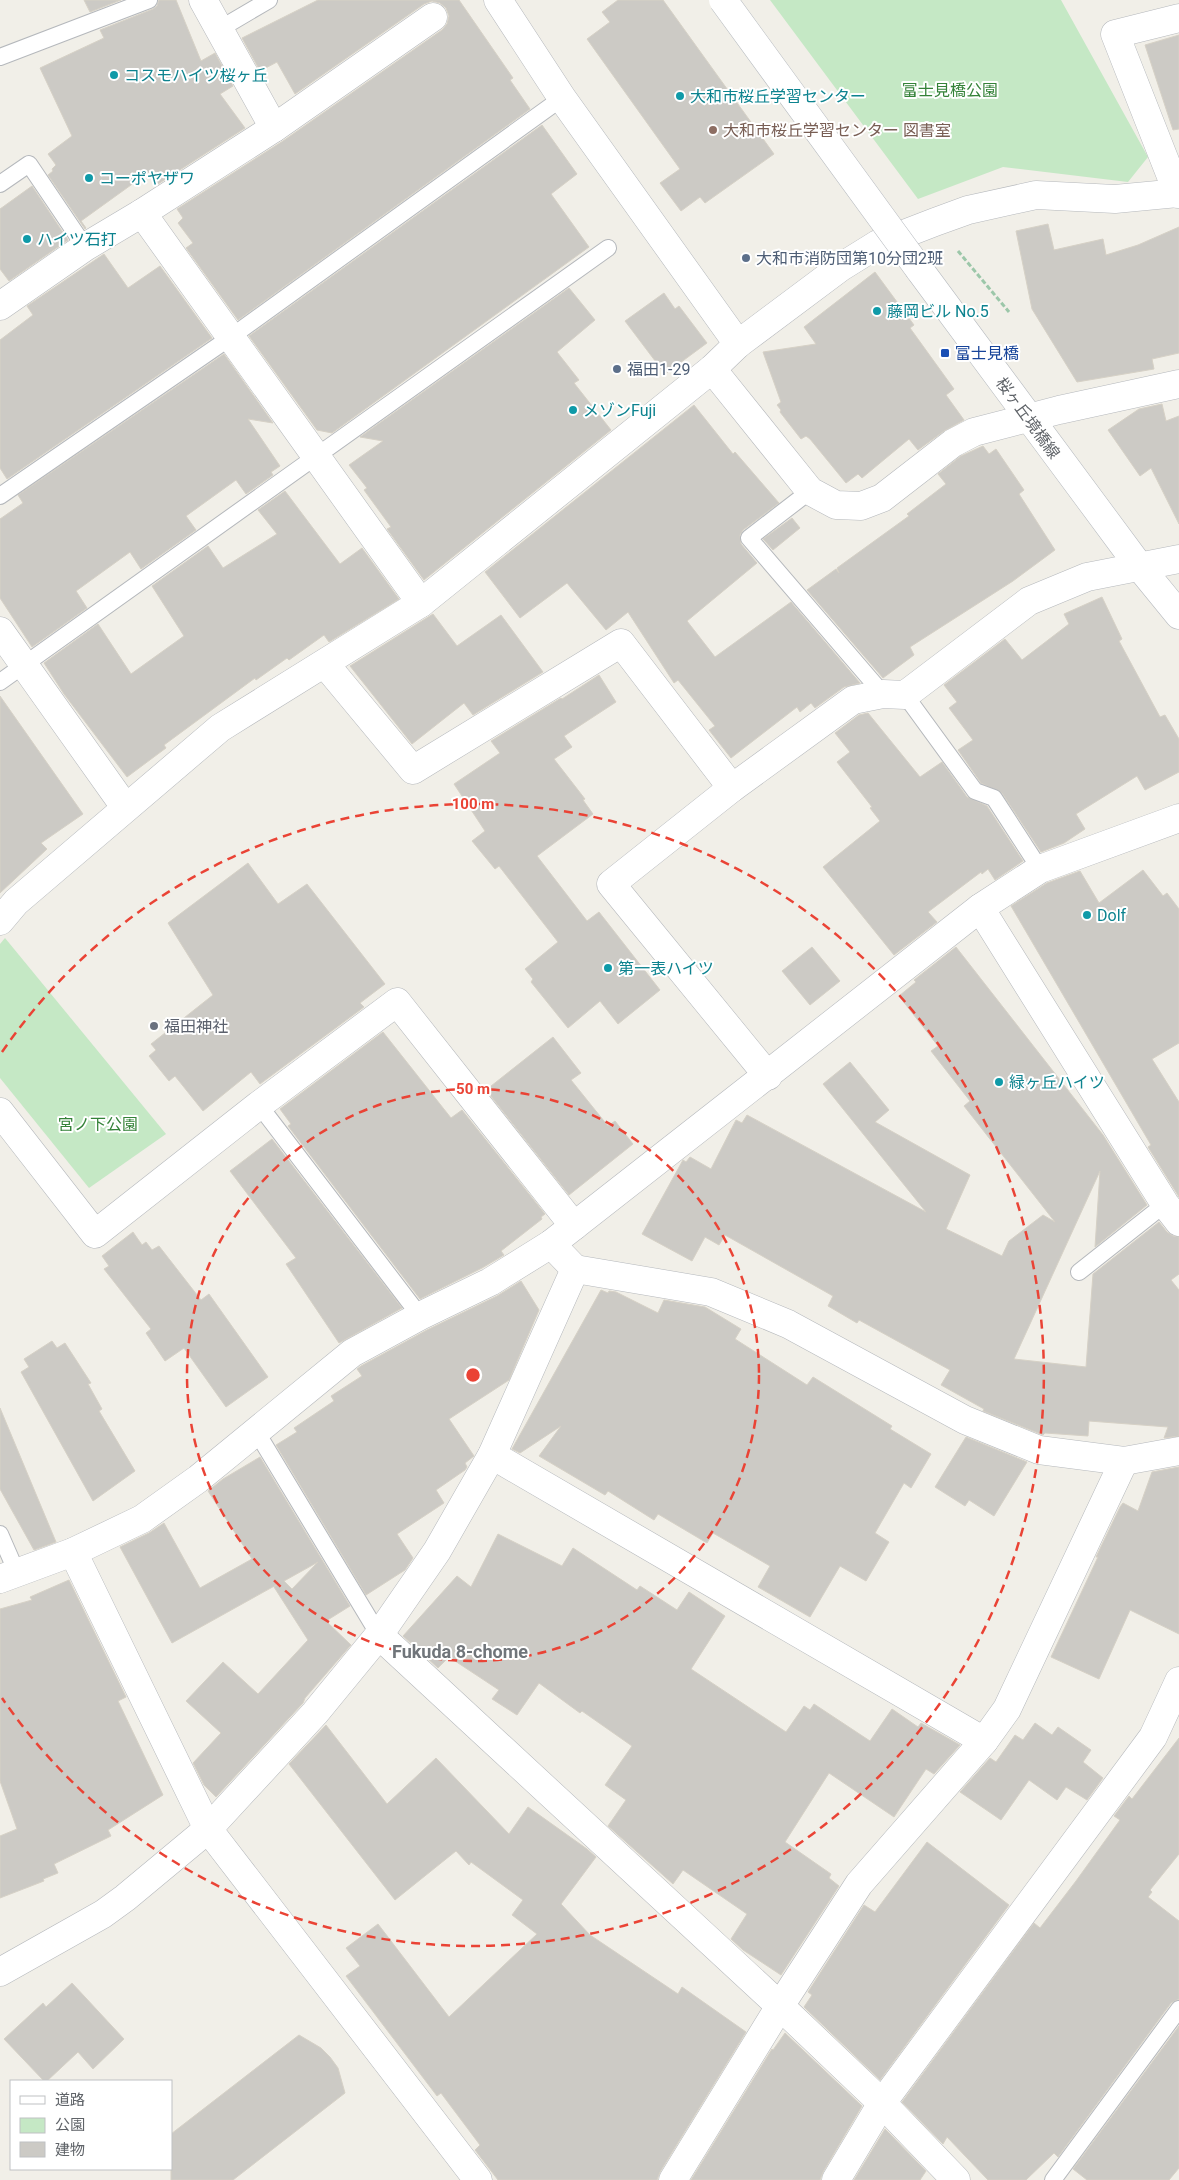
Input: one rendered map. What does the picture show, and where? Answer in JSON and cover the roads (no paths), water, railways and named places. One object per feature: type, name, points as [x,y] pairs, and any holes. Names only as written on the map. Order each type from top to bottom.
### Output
[{"type":"street","points":[[203,0],[274,128]]},
{"type":"street","points":[[498,0],[562,98],[738,344]]},
{"type":"street","name":"桜ヶ丘境橋線","points":[[723,0],[1028,417],[1139,566],[1179,615]]},
{"type":"street","points":[[0,306],[85,247],[142,213],[274,128],[433,16]]},
{"type":"street","points":[[0,921],[16,902],[125,807],[220,728],[421,603],[712,369],[738,344],[840,267],[878,244],[935,222],[968,210],[1036,195],[1115,198],[1178,194],[1115,34],[1179,18]]},
{"type":"street","points":[[142,213],[421,603]]},
{"type":"street","points":[[712,369],[810,491],[836,504],[861,506],[882,498],[953,442],[974,432],[1028,417],[1179,384]]},
{"type":"street","points":[[768,1076],[611,884],[732,788],[853,700],[894,695],[1029,601],[1087,577],[1179,560]]},
{"type":"street","points":[[0,631],[125,807]]},
{"type":"street","points":[[325,664],[413,770],[621,643],[732,788]]},
{"type":"street","points":[[9,1576],[73,1552],[142,1518],[198,1479],[352,1353],[420,1316],[490,1282],[551,1244],[768,1076],[980,908],[1040,869],[1179,818]]},
{"type":"street","points":[[980,908],[1172,1213]]},
{"type":"street","points":[[0,1112],[95,1234],[259,1105],[397,1002],[574,1226]]},
{"type":"street","points":[[551,1244],[575,1269],[711,1292],[788,1324],[964,1420],[1039,1450],[1124,1461],[1179,1451]]},
{"type":"street","points":[[0,1972],[103,1914],[208,1829],[315,1713],[379,1635],[438,1551],[492,1455],[575,1269]]},
{"type":"street","points":[[492,1455],[984,1741]]},
{"type":"street","points":[[673,2180],[780,2006],[859,1884],[984,1741],[1007,1709],[1124,1461]]},
{"type":"street","points":[[73,1552],[208,1829],[478,2180]]},
{"type":"street","points":[[379,1635],[780,2006],[882,2103],[956,2180]]},
{"type":"street","points":[[836,2180],[882,2103],[1153,1737],[1179,1681]]},
{"type":"lane","points":[[0,57],[148,0]]},
{"type":"lane","points":[[218,30],[268,0]]},
{"type":"lane","points":[[0,496],[231,337],[562,98]]},
{"type":"lane","points":[[0,184],[29,164],[85,247]]},
{"type":"lane","points":[[0,682],[608,248]]},
{"type":"lane","points":[[810,491],[749,538],[894,695],[975,791],[994,798],[1040,869]]},
{"type":"lane","points":[[259,1105],[420,1316]]},
{"type":"lane","points":[[1079,1272],[1172,1213]]},
{"type":"lane","points":[[256,1431],[379,1635]]},
{"type":"lane","points":[[0,1534],[9,1576]]},
{"type":"lane","points":[[1054,2180],[1179,2009]]},
{"type":"place","name":"コスモハイツ桜ヶ丘","points":[[114,75]]},
{"type":"place","name":"大和市桜丘学習センター","points":[[680,96]]},
{"type":"place","name":"大和市桜丘学習センター 図書室","points":[[713,130]]},
{"type":"place","name":"コーポヤザワ","points":[[89,178]]},
{"type":"place","name":"ハイツ石打","points":[[27,239]]},
{"type":"place","name":"大和市消防団第10分団2班","points":[[746,258]]},
{"type":"place","name":"藤岡ビル No.5","points":[[877,311]]},
{"type":"place","name":"富士見橋","points":[[945,353]]},
{"type":"place","name":"福田1-29","points":[[617,369]]},
{"type":"place","name":"メゾンFuji","points":[[573,410]]},
{"type":"place","name":"Dolf","points":[[1087,915]]},
{"type":"place","name":"第一表ハイツ","points":[[608,968]]},
{"type":"place","name":"福田神社","points":[[154,1026]]},
{"type":"place","name":"緑ヶ丘ハイツ","points":[[999,1082]]},
{"type":"district","name":"Fukuda 8-chome","points":[[460,1651]]},
{"type":"park label","name":"富士見橋公園","points":[[950,90]]},
{"type":"park label","name":"宮ノ下公園","points":[[98,1124]]}]
